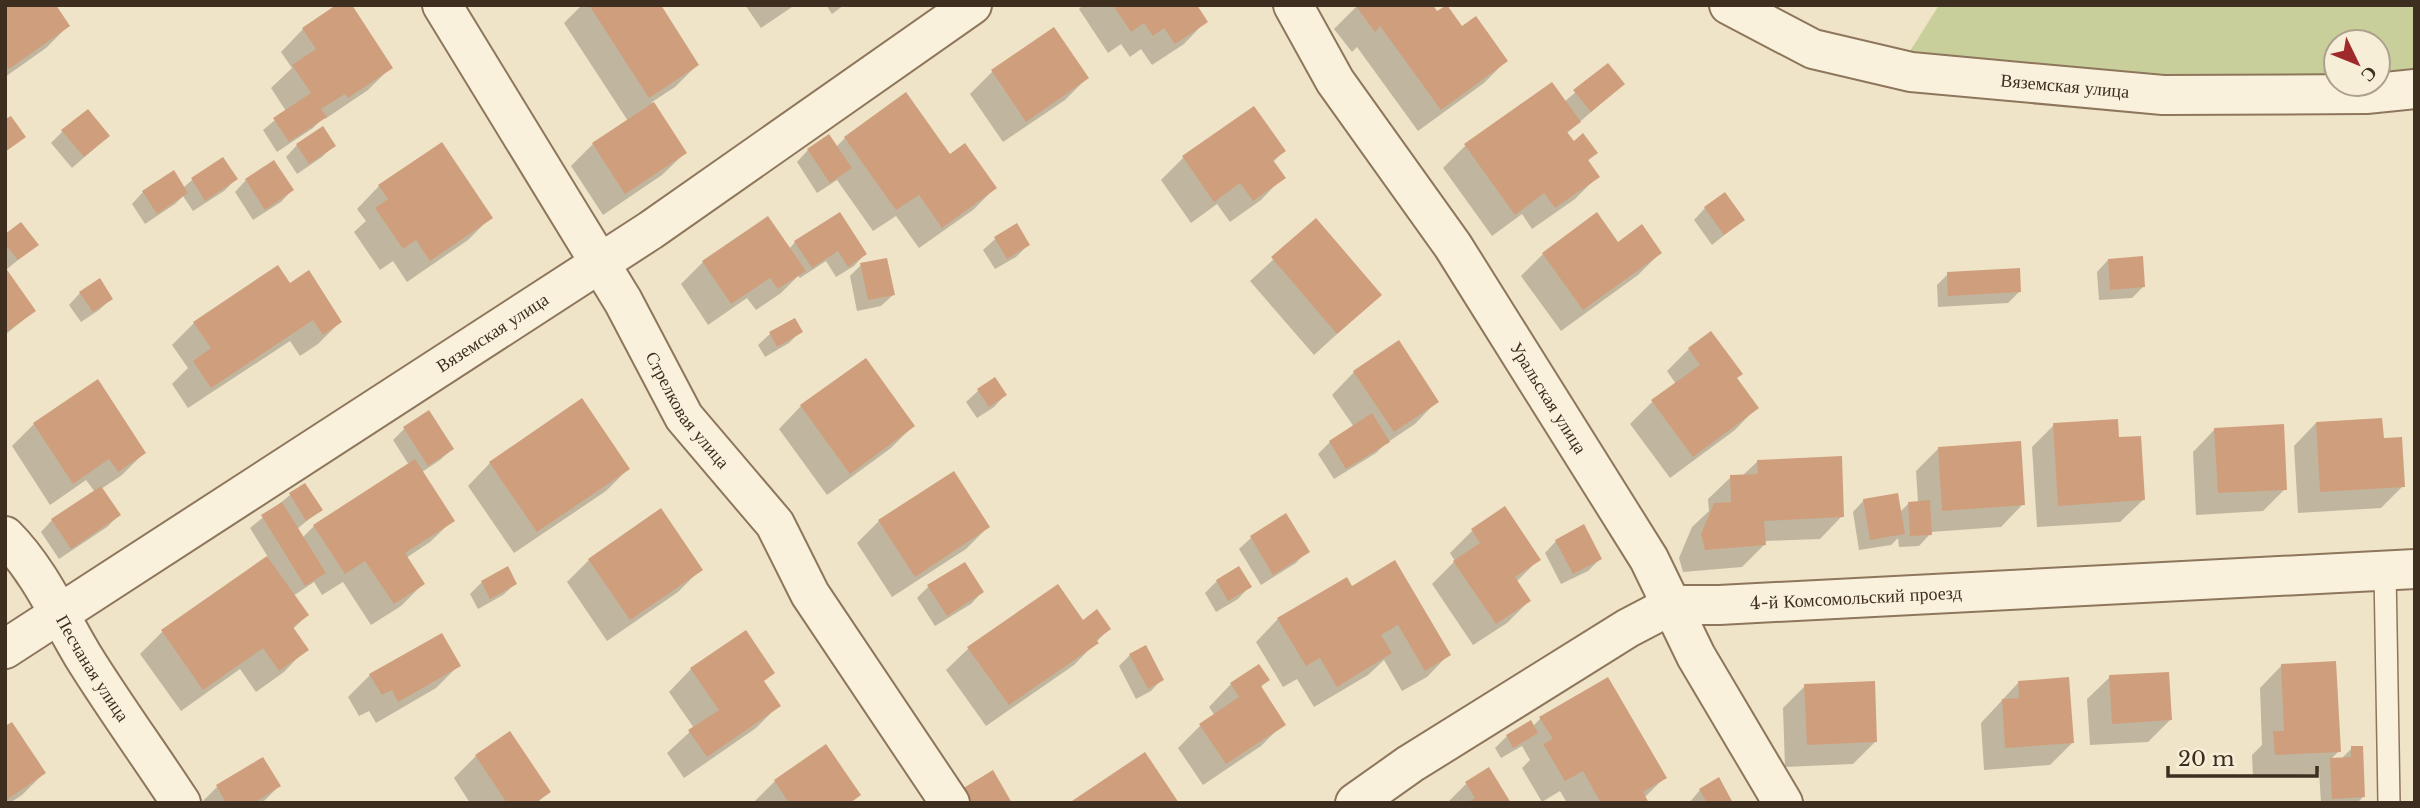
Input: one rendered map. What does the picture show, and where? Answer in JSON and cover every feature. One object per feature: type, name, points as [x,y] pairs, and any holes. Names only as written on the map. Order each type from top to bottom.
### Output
[{"type":"street","name":"Стрелковая улица","points":[[442,5],[623,301],[684,417],[775,524],[810,594],[950,803]]},
{"type":"street","name":"Вяземская улица","points":[[5,649],[651,230],[972,5]]},
{"type":"street","name":"Уральская улица","points":[[1293,5],[1335,80],[1453,246],[1648,559],[1696,656],[1783,803]]},
{"type":"street","name":"Вяземская улица","points":[[1729,5],[1813,49],[1912,72],[2163,95],[2366,94],[2415,89]]},
{"type":"street","name":"Песчаная улица","points":[[5,536],[18,549],[59,613],[83,657],[181,803]]},
{"type":"street","name":"4-й Комсомольский проезд","points":[[1354,803],[1410,764],[1628,628],[1672,605],[1719,605],[2400,570]]},
{"type":"lane","points":[[2389,803],[2400,570]]},
{"type":"green space","points":[[1939,5],[2415,5],[2415,83],[2392,85],[2392,28],[2322,28],[2322,87],[2156,82],[1907,56]]},
{"type":"building","points":[[5,5],[56,5],[70,26],[9,69],[5,64]]},
{"type":"building","points":[[336,5],[352,5],[393,68],[348,98],[345,94],[321,109],[327,117],[289,142],[273,118],[311,93],[292,65],[316,49],[302,28]]},
{"type":"building","points":[[589,5],[661,5],[699,65],[649,98]]},
{"type":"building","points":[[1113,5],[1197,5],[1208,22],[1175,44],[1164,28],[1153,36],[1144,23],[1131,32]]},
{"type":"building","points":[[1355,5],[1433,5],[1437,11],[1447,5],[1462,26],[1476,16],[1508,61],[1441,110],[1380,26],[1375,32]]},
{"type":"building","points":[[1054,27],[1089,78],[1026,122],[991,70]]},
{"type":"building","points":[[1608,63],[1625,84],[1591,112],[1573,90]]},
{"type":"building","points":[[1552,82],[1581,122],[1567,132],[1574,141],[1583,133],[1598,153],[1588,160],[1600,177],[1555,208],[1544,193],[1515,215],[1464,144]]},
{"type":"building","points":[[906,92],[950,154],[965,143],[997,188],[942,228],[919,195],[896,210],[844,137]]},
{"type":"building","points":[[654,102],[687,153],[625,194],[592,143]]},
{"type":"building","points":[[1254,106],[1286,151],[1273,160],[1286,178],[1253,201],[1240,183],[1214,202],[1182,156]]},
{"type":"building","points":[[88,109],[110,136],[84,157],[61,130]]},
{"type":"building","points":[[11,116],[26,137],[5,152],[5,119]]},
{"type":"building","points":[[323,126],[336,146],[309,164],[296,144]]},
{"type":"building","points":[[829,134],[852,168],[830,183],[807,149]]},
{"type":"building","points":[[442,142],[493,218],[430,261],[416,240],[403,249],[375,208],[388,199],[378,185]]},
{"type":"building","points":[[223,157],[238,179],[205,201],[191,178]]},
{"type":"building","points":[[274,160],[294,190],[265,210],[245,179]]},
{"type":"building","points":[[174,170],[188,193],[157,214],[142,191]]},
{"type":"building","points":[[1725,192],[1745,220],[1724,235],[1704,207]]},
{"type":"building","points":[[840,212],[867,254],[848,267],[838,251],[812,268],[794,241]]},
{"type":"building","points":[[1597,212],[1618,242],[1642,224],[1662,253],[1583,310],[1542,253]]},
{"type":"building","points":[[768,216],[806,271],[778,289],[770,278],[731,304],[702,261]]},
{"type":"building","points":[[1316,218],[1382,295],[1337,334],[1271,257]]},
{"type":"building","points":[[21,222],[39,245],[18,260],[5,244],[5,234]]},
{"type":"building","points":[[1017,223],[1030,245],[1007,259],[994,237]]},
{"type":"building","points":[[2143,256],[2145,287],[2110,290],[2108,259]]},
{"type":"building","points":[[887,258],[895,295],[868,300],[860,263]]},
{"type":"building","points":[[278,265],[290,283],[309,270],[342,322],[323,335],[313,320],[211,388],[193,361],[211,348],[193,322]]},
{"type":"building","points":[[5,267],[36,311],[5,333]]},
{"type":"building","points":[[2020,268],[2021,292],[1948,296],[1947,272]]},
{"type":"building","points":[[100,278],[113,299],[93,312],[79,292]]},
{"type":"building","points":[[795,318],[803,332],[777,347],[769,332]]},
{"type":"building","points":[[1711,331],[1743,374],[1737,378],[1759,408],[1693,457],[1651,400],[1700,365],[1688,348]]},
{"type":"building","points":[[1399,340],[1439,402],[1394,432],[1353,371]]},
{"type":"building","points":[[866,358],[915,426],[850,474],[800,405]]},
{"type":"building","points":[[995,377],[1007,395],[989,407],[977,389]]},
{"type":"building","points":[[98,379],[146,453],[118,472],[109,459],[73,484],[33,423]]},
{"type":"building","points":[[582,398],[630,469],[537,532],[489,462]]},
{"type":"building","points":[[429,410],[454,449],[428,466],[403,427]]},
{"type":"building","points":[[1372,413],[1390,442],[1346,469],[1329,441]]},
{"type":"building","points":[[2382,418],[2384,438],[2402,437],[2405,487],[2320,492],[2316,422]]},
{"type":"building","points":[[2118,419],[2119,437],[2141,436],[2145,500],[2058,506],[2053,423]]},
{"type":"building","points":[[2284,424],[2287,490],[2218,493],[2214,428]]},
{"type":"building","points":[[2021,441],[2025,505],[1942,511],[1938,447]]},
{"type":"building","points":[[1842,456],[1844,517],[1764,521],[1766,545],[1705,550],[1701,534],[1714,503],[1731,502],[1730,475],[1758,474],[1757,460]]},
{"type":"building","points":[[415,459],[455,521],[405,553],[425,584],[394,604],[365,561],[345,574],[313,525]]},
{"type":"building","points":[[954,471],[990,527],[915,577],[878,520]]},
{"type":"building","points":[[305,483],[323,510],[306,521],[289,493]]},
{"type":"building","points":[[101,486],[121,515],[71,549],[51,519]]},
{"type":"building","points":[[1898,493],[1905,534],[1870,540],[1863,499]]},
{"type":"building","points":[[1930,500],[1932,535],[1910,536],[1908,502]]},
{"type":"building","points":[[282,502],[326,573],[305,586],[261,515]]},
{"type":"building","points":[[1505,506],[1541,560],[1515,577],[1531,601],[1496,624],[1453,561],[1480,543],[1471,529]]},
{"type":"building","points":[[661,508],[703,570],[630,620],[588,559]]},
{"type":"building","points":[[1286,513],[1310,552],[1273,575],[1250,536]]},
{"type":"building","points":[[1584,524],[1602,559],[1573,574],[1555,540]]},
{"type":"building","points":[[267,556],[309,615],[293,627],[309,650],[279,671],[263,648],[203,690],[161,630]]},
{"type":"building","points":[[1395,560],[1451,655],[1425,671],[1398,625],[1381,635],[1392,653],[1337,687],[1320,658],[1306,666],[1277,618],[1347,577],[1352,586]]},
{"type":"building","points":[[965,562],[984,592],[947,616],[927,585]]},
{"type":"building","points":[[508,566],[517,584],[490,599],[481,581]]},
{"type":"building","points":[[1239,566],[1252,587],[1228,601],[1216,580]]},
{"type":"building","points":[[1058,584],[1083,620],[1097,609],[1111,629],[1096,640],[1099,643],[1009,705],[967,647]]},
{"type":"building","points":[[746,630],[775,673],[764,681],[781,706],[707,757],[688,730],[719,710],[690,668]]},
{"type":"building","points":[[442,633],[461,666],[398,702],[392,690],[382,695],[369,674]]},
{"type":"building","points":[[1146,645],[1164,680],[1148,689],[1129,654]]},
{"type":"building","points":[[2336,661],[2341,752],[2275,755],[2273,731],[2284,731],[2281,664]]},
{"type":"building","points":[[1259,664],[1270,680],[1261,686],[1286,725],[1226,764],[1199,724],[1239,697],[1230,683]]},
{"type":"building","points":[[2169,672],[2172,720],[2112,724],[2109,675]]},
{"type":"building","points":[[1608,677],[1667,778],[1643,792],[1649,803],[1601,803],[1583,771],[1565,781],[1543,744],[1553,739],[1539,717]]},
{"type":"building","points":[[2069,677],[2074,743],[2005,748],[2002,699],[2019,698],[2018,681]]},
{"type":"building","points":[[1875,681],[1877,742],[1807,745],[1804,684]]},
{"type":"building","points":[[1531,720],[1538,733],[1513,748],[1506,735]]},
{"type":"building","points":[[12,722],[46,773],[5,801],[5,726]]},
{"type":"building","points":[[510,731],[551,792],[535,803],[507,803],[475,755]]},
{"type":"building","points":[[826,744],[861,795],[850,803],[789,803],[774,780]]},
{"type":"building","points":[[2351,746],[2363,746],[2365,797],[2332,799],[2330,758],[2351,757]]},
{"type":"building","points":[[1145,752],[1179,803],[1069,803]]},
{"type":"building","points":[[263,757],[281,786],[254,803],[226,803],[216,785]]},
{"type":"building","points":[[1489,767],[1511,803],[1467,803],[1475,798],[1465,782]]},
{"type":"building","points":[[993,770],[1012,803],[963,803],[957,792]]},
{"type":"building","points":[[1719,777],[1733,803],[1707,803],[1699,789]]}]
